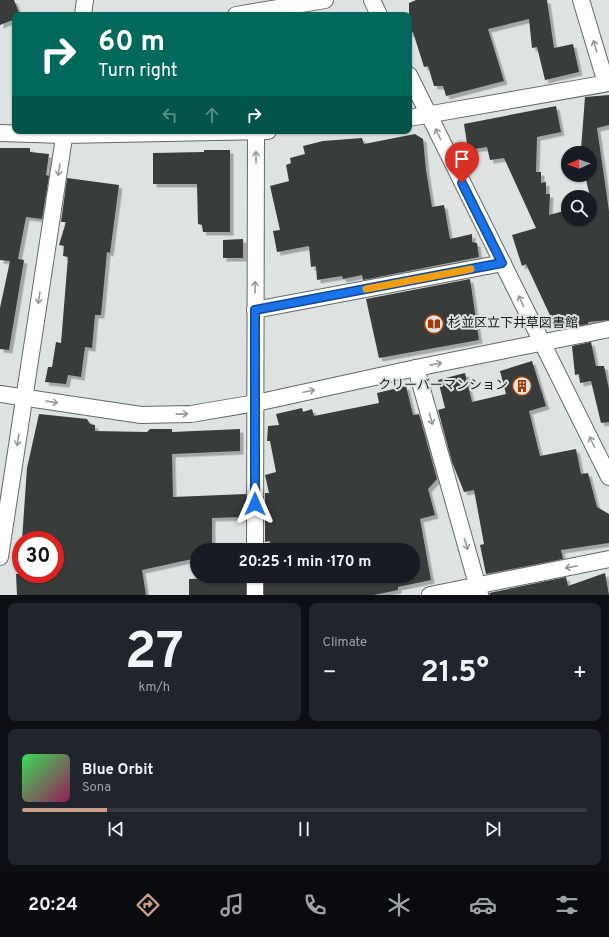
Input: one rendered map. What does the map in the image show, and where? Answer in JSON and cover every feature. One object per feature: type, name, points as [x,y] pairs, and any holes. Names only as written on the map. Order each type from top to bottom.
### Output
[{"type":"street","points":[[83,12],[85,0]]},
{"type":"street","points":[[254,12],[325,0]]},
{"type":"street","points":[[372,0],[378,12]]},
{"type":"street","points":[[412,118],[429,116],[608,83],[581,0]]},
{"type":"street","points":[[412,81],[609,477]]},
{"type":"street","points":[[0,133],[12,133]]},
{"type":"street","points":[[0,557],[65,134]]},
{"type":"street","points":[[255,543],[255,310],[262,134]]},
{"type":"street","points":[[255,310],[502,263]]},
{"type":"street","points":[[0,394],[141,415],[190,414],[256,403],[416,368],[609,329]]},
{"type":"street","points":[[416,368],[479,590]]},
{"type":"street","points":[[430,595],[479,590],[609,560]]},
{"type":"street","points":[[255,583],[255,595]]},
{"type":"building","points":[[0,0],[14,0],[19,12],[12,12],[12,20],[0,25]]},
{"type":"building","points":[[416,0],[547,0],[554,48],[573,44],[579,72],[545,80],[537,47],[532,48],[529,19],[488,29],[504,81],[446,96],[443,86],[434,86],[428,66],[424,67],[412,32],[412,12],[409,12],[409,3]]},
{"type":"building","points":[[609,95],[609,125],[597,128],[609,211],[609,320],[588,322],[588,324],[570,327],[570,324],[555,326],[526,264],[522,266],[512,235],[536,228],[504,158],[490,160],[487,147],[468,150],[464,124],[556,106],[561,132],[537,137],[536,172],[541,172],[541,183],[546,182],[546,194],[550,194],[549,215],[561,212],[561,226],[597,226],[597,190],[588,190],[587,182],[597,182],[597,146],[582,146],[585,97]]},
{"type":"building","points":[[415,134],[423,139],[432,207],[444,205],[450,239],[472,234],[472,242],[477,243],[479,257],[363,280],[362,275],[343,279],[342,276],[317,280],[316,266],[311,267],[309,246],[277,252],[273,231],[280,230],[270,186],[289,181],[286,165],[291,163],[290,158],[305,154],[303,146],[323,141],[362,138],[364,144]]},
{"type":"building","points":[[0,148],[30,148],[30,152],[49,154],[46,175],[49,176],[42,219],[26,217],[18,259],[24,260],[9,350],[0,349],[0,308],[10,261],[0,260]]},
{"type":"building","points":[[204,150],[230,150],[230,232],[203,232],[202,225],[198,224],[197,184],[153,184],[153,153],[204,152]]},
{"type":"building","points":[[67,178],[119,185],[110,253],[107,252],[101,315],[95,315],[92,348],[85,347],[81,377],[68,375],[66,384],[45,382],[48,367],[52,367],[56,342],[61,343],[68,257],[63,256],[64,246],[59,245],[66,222],[61,222]]},
{"type":"building","points":[[243,239],[243,258],[223,258],[223,240]]},
{"type":"building","points":[[470,279],[479,340],[379,358],[366,299]]},
{"type":"building","points":[[591,342],[596,366],[604,366],[609,389],[609,422],[601,423],[591,381],[580,383],[579,374],[575,375],[572,346]]},
{"type":"building","points":[[532,361],[546,406],[529,411],[540,456],[576,449],[581,474],[588,473],[597,507],[609,514],[609,543],[561,550],[563,559],[486,574],[480,545],[484,544],[474,490],[464,492],[452,462],[438,410],[445,408],[438,380],[465,373],[472,402],[506,394],[500,371]]},
{"type":"building","points":[[406,386],[413,415],[419,414],[437,479],[428,489],[435,515],[420,519],[431,580],[420,582],[420,543],[265,542],[265,493],[269,493],[265,475],[276,472],[270,441],[267,441],[268,426],[279,425],[276,414],[302,408],[303,412],[312,409],[314,416],[379,403],[377,393]]},
{"type":"building","points":[[39,414],[87,419],[90,424],[95,425],[95,431],[147,432],[150,429],[172,429],[172,432],[240,429],[240,451],[172,454],[173,497],[246,494],[246,517],[212,518],[212,543],[190,543],[190,560],[142,570],[146,595],[17,595],[16,583],[64,583],[64,531],[23,531],[27,468]]},
{"type":"building","points":[[605,573],[609,595],[490,595],[489,593],[566,577],[568,586]]},
{"type":"building","points":[[189,579],[190,583],[246,583],[246,595],[189,595]]},
{"type":"building","points":[[264,583],[417,583],[398,587],[398,590],[374,595],[264,595]]},
{"type":"slow traffic","points":[[366,289],[471,269]]},
{"type":"place","name":"杉並区立下井草図書館","points":[[434,324]]},
{"type":"place","name":"クリーバーマンション","points":[[522,386]]},
{"type":"route","points":[[255,504],[255,310],[502,263],[462,183]]}]
